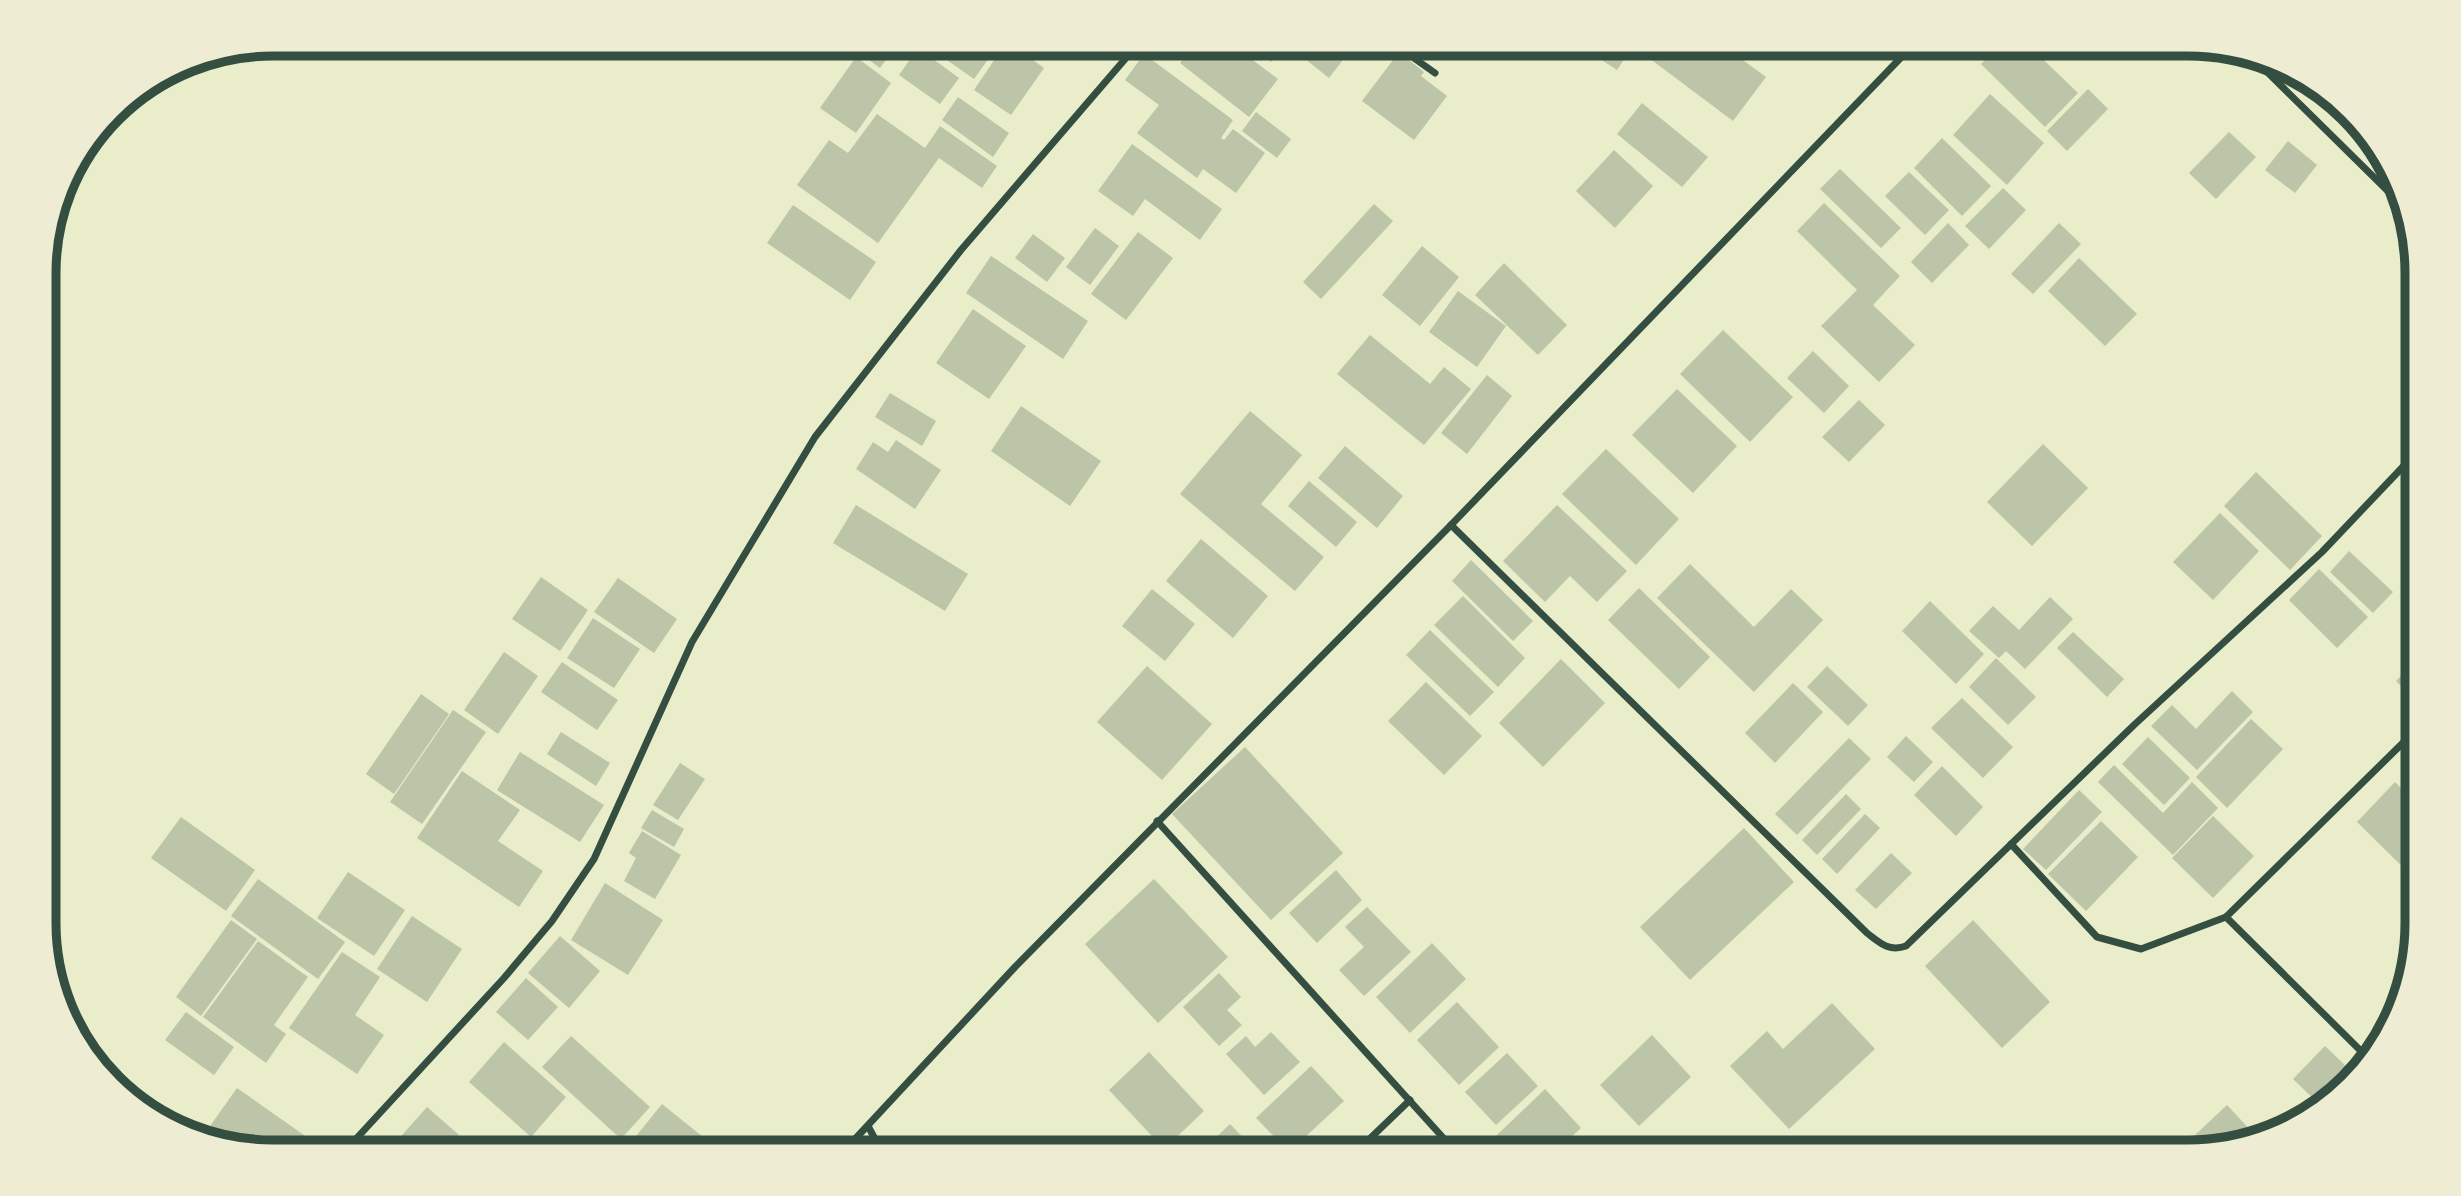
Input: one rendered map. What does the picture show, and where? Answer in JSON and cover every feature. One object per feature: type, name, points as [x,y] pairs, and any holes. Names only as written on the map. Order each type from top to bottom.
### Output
[{"type":"street","points":[[355,1140],[505,978],[552,920],[594,859],[692,642],[815,437],[961,250],[1128,56]]},
{"type":"street","points":[[1411,56],[1435,73]]},
{"type":"street","points":[[855,1140],[1015,967],[1451,525],[1902,56]]},
{"type":"street","points":[[2267,71],[2389,192]]},
{"type":"street","points":[[1451,525],[1867,933],[1882,945],[1895,950],[1906,946],[2134,725],[2322,552],[2405,465]]},
{"type":"street","points":[[2011,844],[2098,937],[2140,949],[2226,917],[2405,741]]},
{"type":"street","points":[[1157,821],[1446,1140]]},
{"type":"street","points":[[2226,917],[2362,1052]]},
{"type":"street","points":[[1368,1140],[1410,1100]]},
{"type":"street","points":[[868,1126],[876,1140]]},
{"type":"building","points":[[864,56],[889,56],[880,68]]},
{"type":"building","points":[[912,56],[929,56],[959,78],[940,104],[899,75]]},
{"type":"building","points":[[945,56],[990,56],[974,79],[944,58]]},
{"type":"building","points":[[997,56],[1028,56],[1044,68],[1011,115],[974,90]]},
{"type":"building","points":[[1143,56],[1147,56],[1233,120],[1221,138],[1224,140],[1233,129],[1265,153],[1236,193],[1203,169],[1197,178],[1137,133],[1159,105],[1125,80]]},
{"type":"building","points":[[1186,56],[1247,56],[1278,79],[1249,117],[1180,63]]},
{"type":"building","points":[[1263,56],[1276,56],[1271,62]]},
{"type":"building","points":[[1302,56],[1346,56],[1329,78]]},
{"type":"building","points":[[1396,56],[1404,56],[1424,72],[1421,76],[1447,96],[1414,140],[1362,101]]},
{"type":"building","points":[[1596,56],[1626,56],[1617,70]]},
{"type":"building","points":[[1646,56],[1737,56],[1766,77],[1733,121]]},
{"type":"building","points":[[1989,56],[2039,56],[2078,93],[2045,127],[1981,64]]},
{"type":"building","points":[[856,57],[891,83],[856,133],[820,108]]},
{"type":"building","points":[[2088,89],[2108,109],[2067,151],[2047,131]]},
{"type":"building","points":[[1990,94],[2044,143],[2007,185],[1953,135]]},
{"type":"building","points":[[958,97],[1009,133],[993,157],[942,120]]},
{"type":"building","points":[[1642,103],[1708,157],[1682,187],[1617,134]]},
{"type":"building","points":[[1256,112],[1291,139],[1277,158],[1242,131]]},
{"type":"building","points":[[877,114],[925,148],[940,126],[997,166],[982,188],[939,158],[878,243],[797,185],[829,140],[848,153]]},
{"type":"building","points":[[2229,132],[2256,157],[2216,199],[2189,173]]},
{"type":"building","points":[[1942,138],[1991,186],[1962,216],[1914,168]]},
{"type":"building","points":[[2288,141],[2317,165],[2295,193],[2265,170]]},
{"type":"building","points":[[1132,144],[1222,209],[1200,240],[1145,199],[1133,216],[1098,191]]},
{"type":"building","points":[[1614,150],[1653,186],[1615,228],[1576,191]]},
{"type":"building","points":[[1840,169],[1901,228],[1881,248],[1820,189]]},
{"type":"building","points":[[1909,172],[1949,210],[1925,235],[1885,196]]},
{"type":"building","points":[[2003,188],[2026,210],[1989,249],[1965,226]]},
{"type":"building","points":[[1824,203],[1900,276],[1873,305],[1915,345],[1879,382],[1821,326],[1857,290],[1797,231]]},
{"type":"building","points":[[1374,204],[1393,221],[1321,299],[1303,282]]},
{"type":"building","points":[[793,205],[876,262],[850,300],[767,243]]},
{"type":"building","points":[[1948,223],[1969,245],[1932,283],[1911,262]]},
{"type":"building","points":[[2059,223],[2081,244],[2033,294],[2011,274]]},
{"type":"building","points":[[1095,228],[1119,246],[1090,285],[1066,267]]},
{"type":"building","points":[[1138,232],[1173,258],[1126,320],[1091,294]]},
{"type":"building","points":[[1033,234],[1065,258],[1047,282],[1015,258]]},
{"type":"building","points":[[1422,246],[1459,277],[1420,326],[1382,295]]},
{"type":"building","points":[[991,256],[1088,321],[1063,359],[966,293]]},
{"type":"building","points":[[2079,258],[2137,314],[2105,346],[2048,291]]},
{"type":"building","points":[[1504,263],[1567,325],[1538,355],[1475,295]]},
{"type":"building","points":[[1458,291],[1506,326],[1477,367],[1429,332]]},
{"type":"building","points":[[973,309],[1026,346],[989,399],[936,363]]},
{"type":"building","points":[[1723,330],[1793,397],[1750,442],[1680,374]]},
{"type":"building","points":[[1370,335],[1430,384],[1444,367],[1471,389],[1424,445],[1337,374]]},
{"type":"building","points":[[1813,351],[1849,386],[1824,413],[1787,378]]},
{"type":"building","points":[[1487,375],[1512,396],[1467,454],[1441,433]]},
{"type":"building","points":[[1677,389],[1737,446],[1693,493],[1632,435]]},
{"type":"building","points":[[890,393],[936,421],[922,446],[875,417]]},
{"type":"building","points":[[1859,400],[1885,425],[1849,462],[1822,437]]},
{"type":"building","points":[[1021,406],[1101,461],[1070,506],[991,451]]},
{"type":"building","points":[[1250,411],[1302,455],[1261,504],[1324,557],[1295,591],[1180,494]]},
{"type":"building","points":[[896,440],[941,470],[915,509],[856,469],[873,442],[888,452]]},
{"type":"building","points":[[2043,444],[2088,488],[2032,546],[1987,502]]},
{"type":"building","points":[[1345,446],[1403,496],[1377,528],[1318,478]]},
{"type":"building","points":[[1606,449],[1679,519],[1636,565],[1562,494]]},
{"type":"building","points":[[2256,472],[2322,536],[2290,570],[2224,506]]},
{"type":"building","points":[[1309,481],[1357,522],[1336,547],[1288,506]]},
{"type":"building","points":[[856,505],[968,574],[945,611],[833,543]]},
{"type":"building","points":[[1557,505],[1627,571],[1597,602],[1570,576],[1545,602],[1503,561]]},
{"type":"building","points":[[2220,513],[2259,551],[2213,600],[2173,562]]},
{"type":"building","points":[[1201,539],[1268,596],[1233,638],[1166,581]]},
{"type":"building","points":[[2349,551],[2393,592],[2373,613],[2330,572]]},
{"type":"building","points":[[1471,560],[1533,621],[1513,641],[1452,581]]},
{"type":"building","points":[[1690,564],[1754,627],[1791,589],[1823,620],[1754,692],[1657,598]]},
{"type":"building","points":[[2319,569],[2368,617],[2337,648],[2289,600]]},
{"type":"building","points":[[541,577],[588,610],[560,651],[512,619]]},
{"type":"building","points":[[618,578],[677,619],[654,653],[594,612]]},
{"type":"building","points":[[1639,588],[1710,657],[1679,689],[1608,620]]},
{"type":"building","points":[[1152,589],[1195,624],[1165,661],[1122,626]]},
{"type":"building","points":[[1463,596],[1525,658],[1498,687],[1434,625]]},
{"type":"building","points":[[2050,597],[2073,619],[2025,669],[2006,651],[1999,658],[1969,631],[1993,606],[2019,630]]},
{"type":"building","points":[[1930,601],[1984,654],[1956,684],[1902,631]]},
{"type":"building","points":[[593,618],[640,649],[614,688],[567,658]]},
{"type":"building","points":[[1430,630],[1494,692],[1470,716],[1406,655]]},
{"type":"building","points":[[2073,632],[2124,679],[2107,697],[2057,648]]},
{"type":"building","points":[[504,652],[538,676],[498,734],[464,710]]},
{"type":"building","points":[[1996,658],[2036,697],[2008,725],[1969,687]]},
{"type":"building","points":[[1561,659],[1605,703],[1543,767],[1499,723]]},
{"type":"building","points":[[562,662],[618,700],[597,730],[541,692]]},
{"type":"building","points":[[1147,666],[1212,724],[1162,780],[1097,722]]},
{"type":"building","points":[[1827,666],[1868,705],[1848,726],[1807,687]]},
{"type":"building","points":[[2405,672],[2405,690],[2396,681]]},
{"type":"building","points":[[1426,682],[1482,736],[1444,775],[1388,721]]},
{"type":"building","points":[[1793,683],[1823,712],[1775,763],[1745,733]]},
{"type":"building","points":[[2232,691],[2253,712],[2197,770],[2151,726],[2172,705],[2196,729]]},
{"type":"building","points":[[421,694],[449,714],[394,794],[366,774]]},
{"type":"building","points":[[1962,698],[2013,747],[1983,778],[1931,728]]},
{"type":"building","points":[[453,710],[486,732],[422,824],[390,802]]},
{"type":"building","points":[[2251,719],[2283,749],[2227,808],[2196,777]]},
{"type":"building","points":[[561,732],[610,763],[596,786],[547,754]]},
{"type":"building","points":[[1906,736],[1933,762],[1914,782],[1887,757]]},
{"type":"building","points":[[2148,737],[2190,778],[2164,805],[2122,764]]},
{"type":"building","points":[[1849,738],[1871,759],[1797,835],[1775,814]]},
{"type":"building","points":[[1245,747],[1343,853],[1271,920],[1172,814]]},
{"type":"building","points":[[520,752],[604,805],[580,842],[497,790]]},
{"type":"building","points":[[680,763],[705,779],[678,820],[653,805]]},
{"type":"building","points":[[2114,765],[2163,813],[2192,782],[2218,808],[2173,855],[2098,782]]},
{"type":"building","points":[[1942,766],[1983,807],[1956,836],[1914,795]]},
{"type":"building","points":[[462,771],[520,810],[498,841],[543,871],[519,907],[417,838]]},
{"type":"building","points":[[2395,782],[2405,792],[2405,869],[2357,822]]},
{"type":"building","points":[[2079,790],[2102,812],[2046,870],[2023,849]]},
{"type":"building","points":[[1846,794],[1861,809],[1817,855],[1802,840]]},
{"type":"building","points":[[652,810],[684,829],[674,847],[641,828]]},
{"type":"building","points":[[1865,814],[1880,828],[1837,874],[1822,859]]},
{"type":"building","points":[[2213,816],[2254,856],[2213,898],[2172,858]]},
{"type":"building","points":[[181,817],[255,870],[226,911],[151,858]]},
{"type":"building","points":[[2101,821],[2138,857],[2086,911],[2048,874]]},
{"type":"building","points":[[1744,828],[1794,882],[1690,980],[1640,927]]},
{"type":"building","points":[[642,831],[681,855],[655,899],[624,881],[636,858],[629,853]]},
{"type":"building","points":[[1891,853],[1912,873],[1876,909],[1855,890]]},
{"type":"building","points":[[1336,870],[1362,900],[1317,943],[1289,913]]},
{"type":"building","points":[[348,872],[405,910],[374,956],[317,918]]},
{"type":"building","points":[[258,879],[345,942],[318,979],[231,916]]},
{"type":"building","points":[[1154,879],[1228,957],[1158,1023],[1085,944]]},
{"type":"building","points":[[605,883],[663,920],[628,975],[571,940]]},
{"type":"building","points":[[1367,907],[1411,952],[1364,996],[1339,970],[1364,947],[1345,927]]},
{"type":"building","points":[[412,916],[462,949],[427,1002],[377,969]]},
{"type":"building","points":[[231,920],[257,939],[201,1016],[176,997]]},
{"type":"building","points":[[1973,920],[2050,1002],[2002,1048],[1925,966]]},
{"type":"building","points":[[560,936],[600,971],[569,1008],[528,973]]},
{"type":"building","points":[[258,941],[308,977],[274,1025],[286,1034],[266,1063],[203,1017]]},
{"type":"building","points":[[1432,943],[1466,979],[1410,1033],[1376,997]]},
{"type":"building","points":[[342,952],[380,977],[355,1015],[384,1035],[357,1074],[289,1028]]},
{"type":"building","points":[[1219,973],[1241,997],[1227,1010],[1242,1025],[1219,1046],[1183,1007]]},
{"type":"building","points":[[526,978],[558,1007],[528,1040],[496,1012]]},
{"type":"building","points":[[1457,1002],[1499,1047],[1459,1085],[1417,1040]]},
{"type":"building","points":[[1832,1003],[1875,1049],[1789,1129],[1730,1066],[1767,1031],[1783,1049]]},
{"type":"building","points":[[186,1012],[234,1047],[214,1075],[165,1040]]},
{"type":"building","points":[[1271,1032],[1300,1062],[1264,1095],[1226,1054],[1246,1036],[1255,1047]]},
{"type":"building","points":[[1652,1035],[1691,1077],[1639,1126],[1600,1085]]},
{"type":"building","points":[[571,1036],[650,1107],[621,1139],[542,1067]]},
{"type":"building","points":[[504,1042],[566,1097],[531,1137],[469,1082]]},
{"type":"building","points":[[2325,1046],[2349,1069],[2314,1099],[2293,1079]]},
{"type":"building","points":[[1149,1052],[1204,1111],[1173,1140],[1156,1140],[1109,1090]]},
{"type":"building","points":[[1507,1053],[1538,1086],[1496,1125],[1465,1092]]},
{"type":"building","points":[[1311,1066],[1344,1101],[1302,1140],[1277,1140],[1256,1118]]},
{"type":"building","points":[[237,1088],[311,1140],[245,1138],[208,1130]]},
{"type":"building","points":[[1545,1089],[1581,1128],[1568,1140],[1500,1140],[1496,1136]]},
{"type":"building","points":[[662,1104],[707,1140],[633,1140]]},
{"type":"building","points":[[2227,1105],[2251,1131],[2230,1136],[2190,1140]]},
{"type":"building","points":[[427,1107],[459,1135],[455,1140],[398,1140]]},
{"type":"building","points":[[1230,1124],[1245,1140],[1213,1140]]}]
